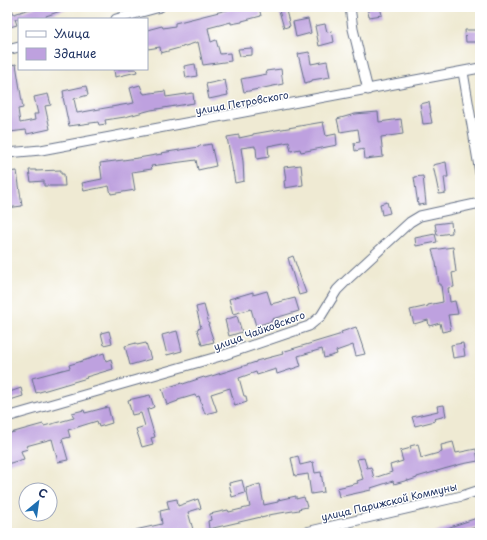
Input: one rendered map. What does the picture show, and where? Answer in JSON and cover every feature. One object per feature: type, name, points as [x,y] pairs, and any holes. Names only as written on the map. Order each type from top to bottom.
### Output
[{"type":"street","points":[[120,18],[160,7]]},
{"type":"street","points":[[350,7],[353,29],[368,90]]},
{"type":"street","points":[[7,50],[18,47]]},
{"type":"street","name":"улица Петровского","points":[[7,153],[41,150],[480,68]]},
{"type":"street","points":[[463,72],[480,173]]},
{"type":"street","name":"улица Чайковского","points":[[7,417],[224,355],[309,326],[321,316],[337,290],[410,222],[420,216],[480,203]]},
{"type":"street","name":"улица Парижской Коммуны","points":[[302,533],[462,496],[480,490]]},
{"type":"building","points":[[7,7],[11,7],[14,14],[36,7],[69,7],[46,16],[47,18],[15,19],[17,25],[10,27],[7,19]]},
{"type":"building","points":[[239,7],[259,7],[261,16],[242,22],[231,24],[231,22],[208,28],[211,42],[216,40],[220,54],[230,53],[231,61],[203,65],[198,42],[161,53],[160,47],[148,49],[148,30],[162,26],[163,28],[175,26],[175,23]]},
{"type":"building","points":[[278,7],[285,7],[290,26],[284,28]]},
{"type":"building","points":[[367,7],[380,7],[382,15],[369,17]]},
{"type":"building","points":[[308,19],[311,33],[296,37],[293,22]]},
{"type":"building","points":[[325,24],[327,32],[332,31],[334,42],[319,46],[315,26]]},
{"type":"building","points":[[465,30],[477,30],[478,42],[466,42]]},
{"type":"building","points":[[252,48],[252,55],[240,56],[238,49]]},
{"type":"building","points":[[309,52],[311,64],[327,61],[330,77],[312,80],[305,83],[298,54]]},
{"type":"building","points":[[16,64],[23,108],[18,109],[20,123],[35,120],[34,114],[38,114],[34,97],[48,94],[51,105],[45,106],[50,129],[27,134],[26,130],[10,132],[7,111],[7,66]]},
{"type":"building","points":[[195,64],[197,76],[186,78],[184,66]]},
{"type":"building","points":[[281,69],[283,84],[244,92],[241,79],[267,74],[266,71]]},
{"type":"building","points":[[114,70],[136,70],[137,72],[115,77]]},
{"type":"building","points":[[225,80],[228,95],[209,99],[206,84]]},
{"type":"building","points":[[140,85],[144,94],[165,91],[166,97],[193,93],[194,103],[105,120],[106,124],[99,125],[98,122],[69,126],[63,91],[86,86],[88,95],[74,99],[77,113],[134,103],[130,88]]},
{"type":"building","points":[[429,102],[432,123],[423,124],[420,104]]},
{"type":"building","points":[[378,112],[379,122],[401,119],[403,134],[381,137],[383,157],[365,159],[364,149],[355,151],[354,143],[360,142],[358,129],[340,132],[337,119],[355,114]]},
{"type":"building","points":[[323,122],[326,136],[336,134],[337,145],[301,152],[300,149],[291,151],[289,142],[268,146],[269,157],[257,159],[255,146],[241,148],[244,181],[235,183],[227,137],[239,135],[239,138],[253,134]]},
{"type":"building","points":[[211,144],[216,166],[198,170],[196,160],[151,166],[152,169],[132,172],[135,190],[111,194],[109,186],[84,191],[82,183],[102,179],[100,163],[162,154],[161,153]]},
{"type":"building","points":[[446,162],[448,177],[444,177],[446,193],[439,194],[433,165]]},
{"type":"building","points":[[301,165],[303,185],[285,188],[284,181],[286,180],[284,167]]},
{"type":"building","points":[[29,170],[61,170],[61,174],[64,174],[65,186],[44,186],[44,181],[31,182]]},
{"type":"building","points":[[17,171],[22,206],[7,208],[7,172]]},
{"type":"building","points":[[423,176],[426,204],[418,205],[414,177]]},
{"type":"building","points":[[387,202],[390,213],[382,215],[380,204]]},
{"type":"building","points":[[451,222],[452,233],[437,235],[435,224]]},
{"type":"building","points":[[435,234],[437,242],[416,246],[415,238]]},
{"type":"building","points":[[453,247],[456,272],[452,273],[454,287],[448,288],[450,302],[455,301],[458,314],[448,315],[451,330],[442,332],[440,323],[429,326],[428,320],[414,324],[410,310],[443,302],[441,285],[439,285],[436,263],[432,250]]},
{"type":"building","points":[[293,256],[306,293],[299,295],[288,258]]},
{"type":"building","points":[[267,291],[271,304],[295,298],[299,311],[272,319],[272,321],[256,326],[251,309],[233,314],[229,299],[253,292],[253,295]]},
{"type":"building","points":[[204,305],[214,342],[202,345],[197,329],[201,328],[196,307]]},
{"type":"building","points":[[237,316],[242,332],[229,336],[225,320]]},
{"type":"building","points":[[356,327],[365,354],[356,356],[353,345],[336,351],[337,354],[324,358],[322,349],[298,356],[301,366],[277,374],[276,369],[257,375],[256,372],[239,378],[247,402],[235,406],[230,388],[211,394],[217,411],[205,414],[199,396],[196,397],[195,395],[167,405],[162,389],[204,377],[205,378],[256,361],[283,354],[282,352],[342,334],[341,332]]},
{"type":"building","points":[[109,331],[112,343],[104,345],[101,333]]},
{"type":"building","points":[[177,331],[182,351],[167,355],[162,335]]},
{"type":"building","points":[[136,343],[137,345],[146,343],[151,359],[130,365],[125,346]]},
{"type":"building","points":[[463,343],[465,356],[453,358],[451,345]]},
{"type":"building","points":[[104,353],[106,361],[111,359],[113,369],[36,393],[32,378],[70,368],[69,365]]},
{"type":"building","points":[[21,388],[23,396],[7,401],[7,393]]},
{"type":"building","points":[[150,395],[154,407],[147,410],[155,437],[151,438],[153,444],[142,447],[136,429],[145,426],[141,413],[132,415],[128,400]]},
{"type":"building","points":[[444,405],[446,416],[434,419],[435,421],[415,426],[412,417],[438,411],[437,406]]},
{"type":"building","points":[[108,407],[112,423],[99,427],[97,421],[68,430],[70,437],[62,439],[68,460],[58,462],[52,439],[26,446],[28,449],[21,451],[24,459],[7,464],[7,434],[43,424],[44,426],[74,418],[72,413],[84,410],[85,413]]},
{"type":"building","points":[[453,442],[456,453],[476,449],[478,461],[444,469],[408,481],[394,484],[393,481],[371,488],[371,490],[339,497],[337,488],[358,483],[357,481],[363,479],[357,459],[364,458],[367,468],[371,467],[374,478],[392,472],[390,465],[403,461],[400,451],[411,448],[410,446],[418,444],[421,458],[442,452],[441,445]]},
{"type":"building","points":[[298,456],[300,465],[313,462],[315,473],[321,472],[324,492],[311,494],[308,474],[295,476],[291,458]]},
{"type":"building","points":[[242,480],[245,493],[232,497],[229,483]]},
{"type":"building","points":[[260,484],[264,505],[296,496],[296,499],[304,497],[307,507],[209,529],[208,521],[211,520],[210,514],[228,510],[229,512],[250,507],[246,488]]},
{"type":"building","points":[[177,499],[178,506],[198,499],[201,508],[188,512],[194,533],[136,533],[135,530],[162,524],[160,511],[169,509],[167,501]]},
{"type":"building","points":[[480,517],[480,526],[458,533],[435,533],[435,532]]}]
